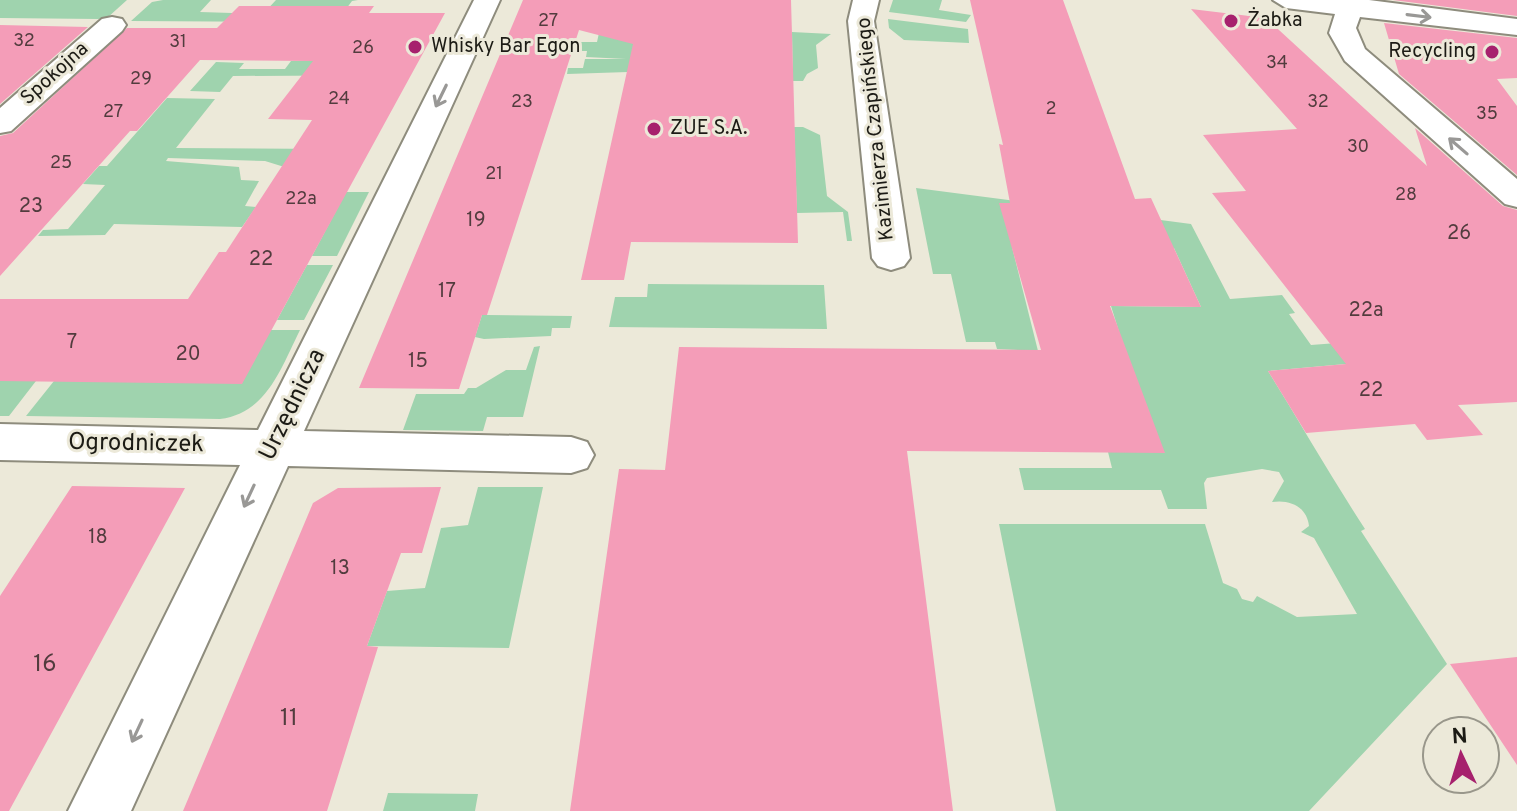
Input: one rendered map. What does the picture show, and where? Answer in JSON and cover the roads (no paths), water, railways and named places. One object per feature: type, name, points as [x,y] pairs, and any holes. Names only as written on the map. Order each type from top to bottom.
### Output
[{"type":"street","name":"Urzędnicza","points":[[99,811],[487,0]]},
{"type":"street","name":"Kazimierza Czapińskiego","points":[[866,0],[861,21],[891,258]]},
{"type":"street","points":[[1286,0],[1354,4],[1517,27]]},
{"type":"street","points":[[1354,4],[1340,31],[1355,55],[1517,197]]},
{"type":"street","name":"Spokojna","points":[[0,124],[112,25]]},
{"type":"street","name":"Ogrodniczek","points":[[0,442],[571,455]]},
{"type":"place","name":"Żabka","points":[[1231,21]]},
{"type":"place","name":"Whisky Bar Egon","points":[[415,47]]},
{"type":"place","name":"Recycling","points":[[1492,52]]},
{"type":"place","name":"ZUE S.A.","points":[[654,129]]}]
